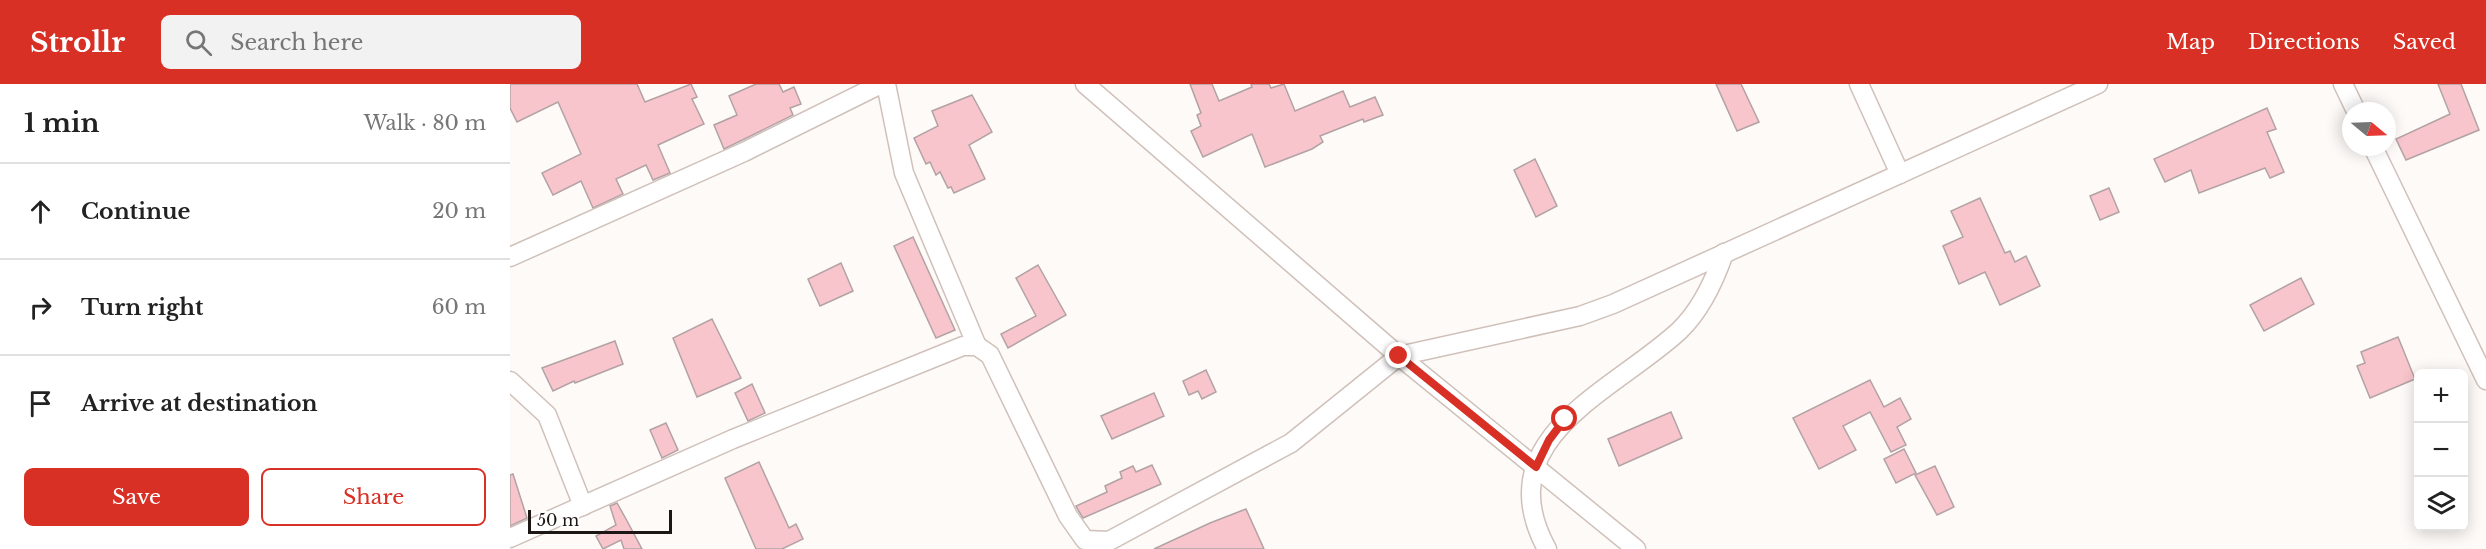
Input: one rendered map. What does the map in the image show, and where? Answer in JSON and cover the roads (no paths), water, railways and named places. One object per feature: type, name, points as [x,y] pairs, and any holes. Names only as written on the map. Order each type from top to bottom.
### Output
[{"type":"street","points":[[510,257],[744,152],[881,84]]},
{"type":"street","points":[[886,84],[904,173],[977,346],[990,355],[1068,516],[1084,540],[1109,541],[1291,443],[1399,356],[1580,316],[1900,174],[2092,85]]},
{"type":"street","points":[[1085,84],[1399,356],[1636,549]]},
{"type":"street","points":[[1859,84],[1900,174]]},
{"type":"street","points":[[2343,84],[2352,102]]},
{"type":"street","points":[[2377,156],[2486,380]]},
{"type":"street","points":[[1547,549],[1534,526],[1528,490],[1549,440],[1565,419],[1680,330],[1701,304],[1714,281],[1724,253]]},
{"type":"street","points":[[510,538],[733,439],[963,346],[977,346]]},
{"type":"street","points":[[510,381],[547,415],[583,506]]}]
